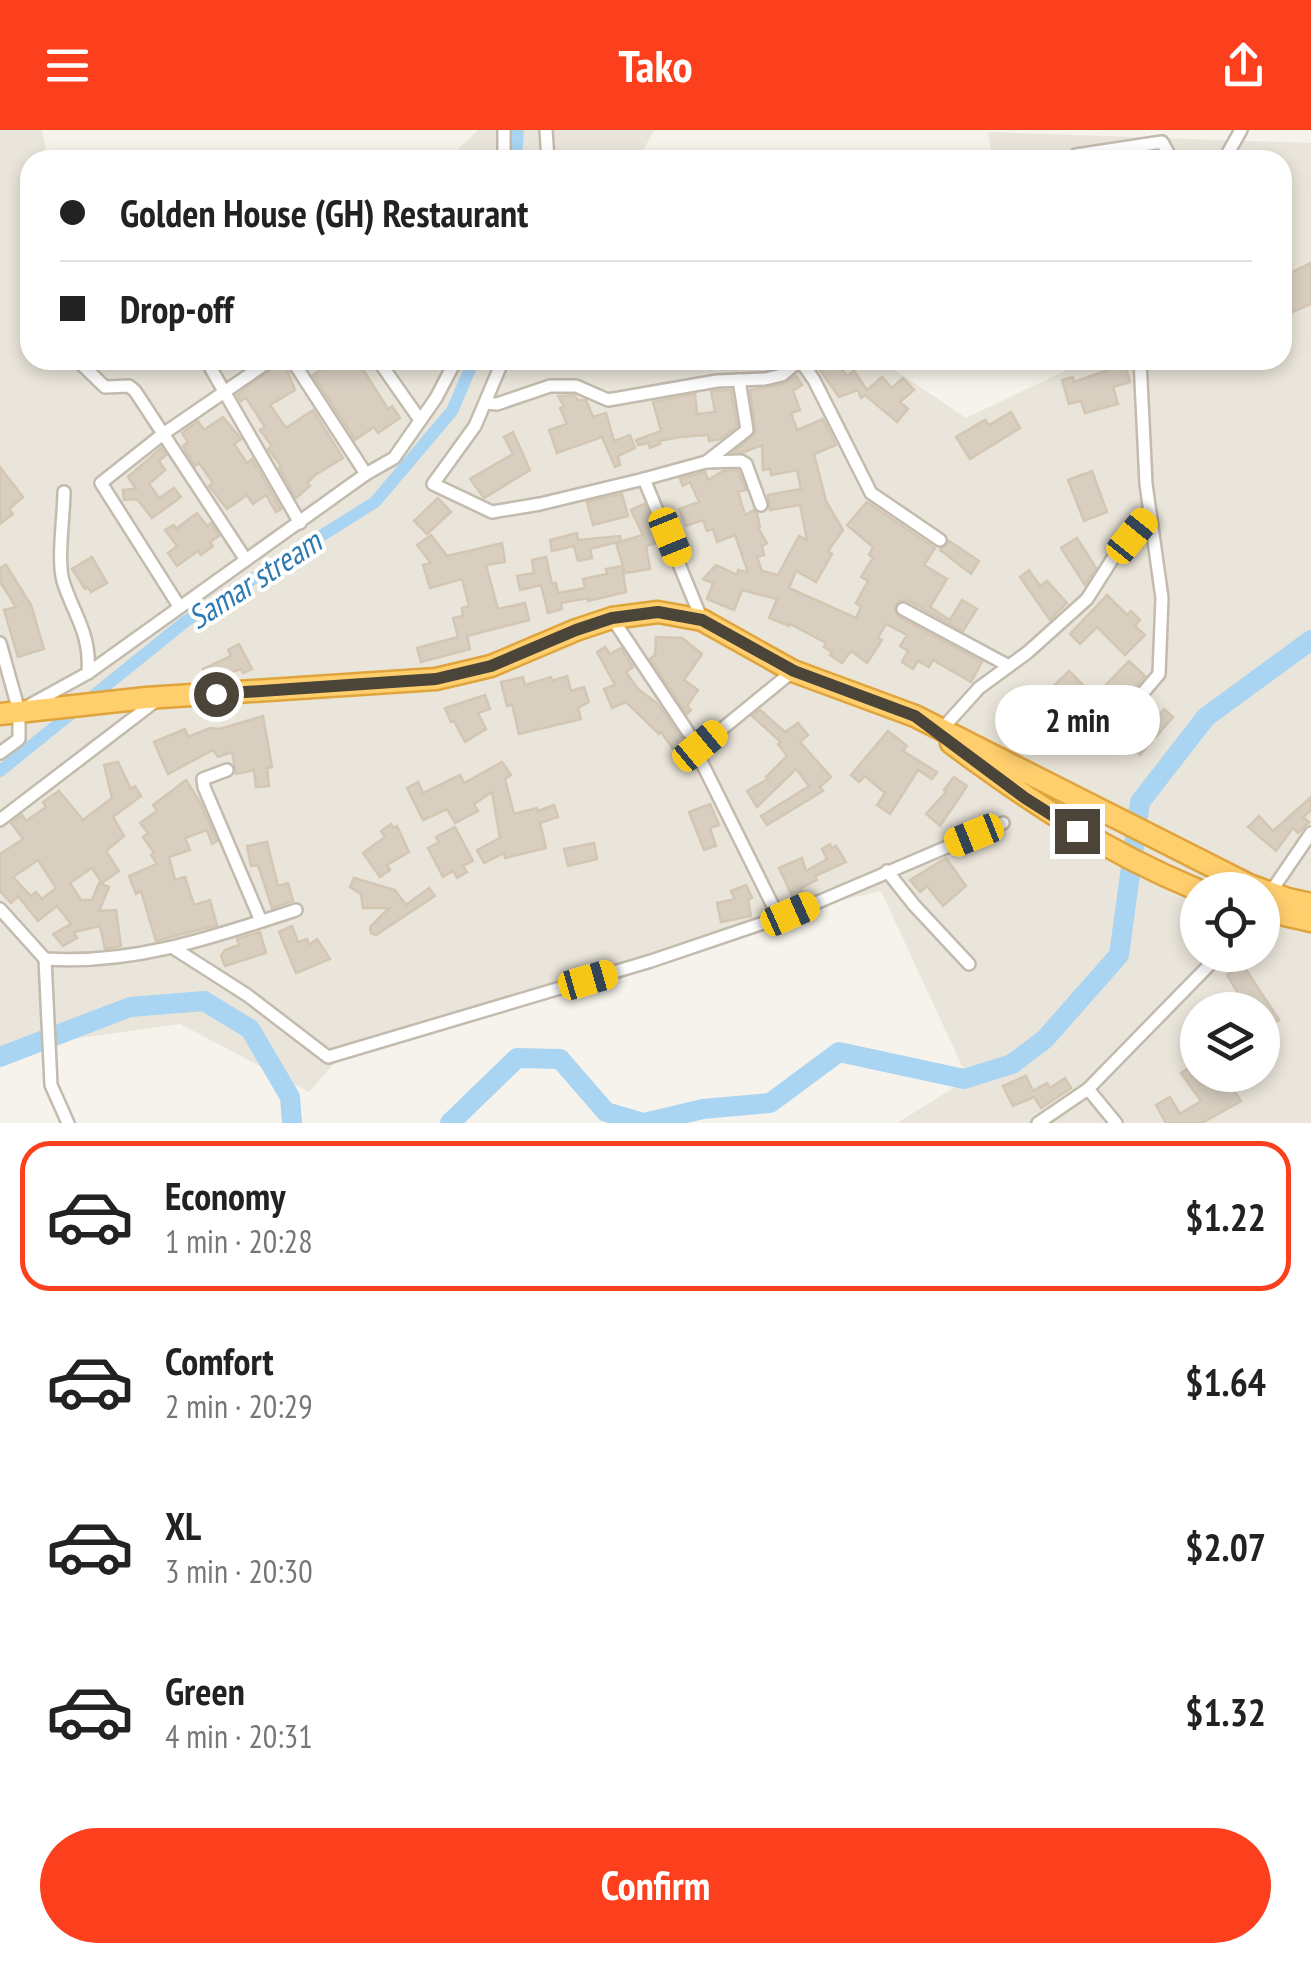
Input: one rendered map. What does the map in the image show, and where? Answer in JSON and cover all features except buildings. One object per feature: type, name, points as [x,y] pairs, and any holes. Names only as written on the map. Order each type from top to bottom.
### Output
[{"type":"highway","points":[[17,711],[436,679],[491,666],[612,618],[658,612],[702,620],[794,671],[915,716],[1176,846],[1219,872]]},
{"type":"highway","points":[[915,716],[1025,798],[1103,847],[1180,882]]},
{"type":"highway","points":[[1280,902],[1311,904]]},
{"type":"highway","points":[[1280,907],[1311,921]]},
{"type":"street","points":[[1109,150],[1162,142],[1166,150]]},
{"type":"street","points":[[87,370],[105,387],[129,386],[136,391],[246,560]]},
{"type":"street","points":[[212,370],[300,522]]},
{"type":"street","points":[[179,606],[100,483],[256,370]]},
{"type":"street","points":[[298,370],[366,474]]},
{"type":"street","points":[[385,370],[420,420]]},
{"type":"street","points":[[17,711],[88,673],[366,474],[394,458],[450,370]]},
{"type":"street","points":[[499,370],[475,426],[433,484],[492,512],[540,504],[706,462],[746,464],[761,505]]},
{"type":"street","points":[[484,403],[497,404],[550,386],[576,386],[608,400],[782,374],[787,370]]},
{"type":"street","points":[[807,370],[871,493],[940,540]]},
{"type":"street","points":[[1108,734],[1159,674],[1162,598],[1150,513],[1141,370]]},
{"type":"street","points":[[706,462],[747,430],[739,380]]},
{"type":"street","points":[[644,479],[702,620]]},
{"type":"street","points":[[64,492],[62,578],[80,616],[90,650],[88,673]]},
{"type":"street","points":[[942,730],[979,688],[1087,599],[1150,513]]},
{"type":"street","points":[[903,609],[1009,666]]},
{"type":"street","points":[[612,618],[688,732]]},
{"type":"street","points":[[0,644],[17,711],[18,739],[0,753]]},
{"type":"street","points":[[779,918],[701,761],[700,746],[794,671]]},
{"type":"street","points":[[0,820],[154,698]]},
{"type":"street","points":[[227,770],[203,779],[204,787],[261,921]]},
{"type":"street","points":[[175,948],[247,995],[328,1057],[651,961],[779,918],[1003,823]]},
{"type":"street","points":[[1280,880],[1311,834]]},
{"type":"street","points":[[888,871],[969,964]]},
{"type":"street","points":[[0,909],[46,958],[52,1085],[68,1123]]},
{"type":"street","points":[[46,958],[88,962],[175,948],[296,910]]},
{"type":"street","points":[[1038,1123],[1088,1088],[1202,972]]},
{"type":"street","points":[[1088,1088],[1116,1123]]},
{"type":"shaded area","points":[[0,130],[42,130],[46,150],[20,150],[20,370],[895,370],[966,418],[1067,370],[1292,370],[1292,150],[991,150],[988,132],[1311,143],[1311,1123],[897,1123],[968,1079],[881,891],[729,927],[568,982],[397,1029],[333,1065],[309,1092],[180,1024],[0,1049]]},
{"type":"shaded area","points":[[478,130],[654,130],[643,150],[457,150]]},
{"type":"waterway","name":"Samar stream","points":[[517,150],[518,130]]},
{"type":"waterway","name":"Samar stream","points":[[0,771],[186,621],[375,502],[452,411],[470,370]]},
{"type":"waterway","points":[[450,1123],[517,1058],[560,1059],[606,1112],[644,1123],[703,1109],[770,1103],[839,1052],[964,1079],[1012,1064],[1045,1039],[1119,955],[1140,802],[1206,717],[1311,640]]},
{"type":"waterway","points":[[0,1057],[130,1007],[204,1001],[250,1029],[290,1097],[292,1123]]},
{"type":"route","points":[[216,694],[436,679],[491,666],[612,618],[658,612],[702,620],[794,671],[915,716],[1025,798],[1077,831]]}]
